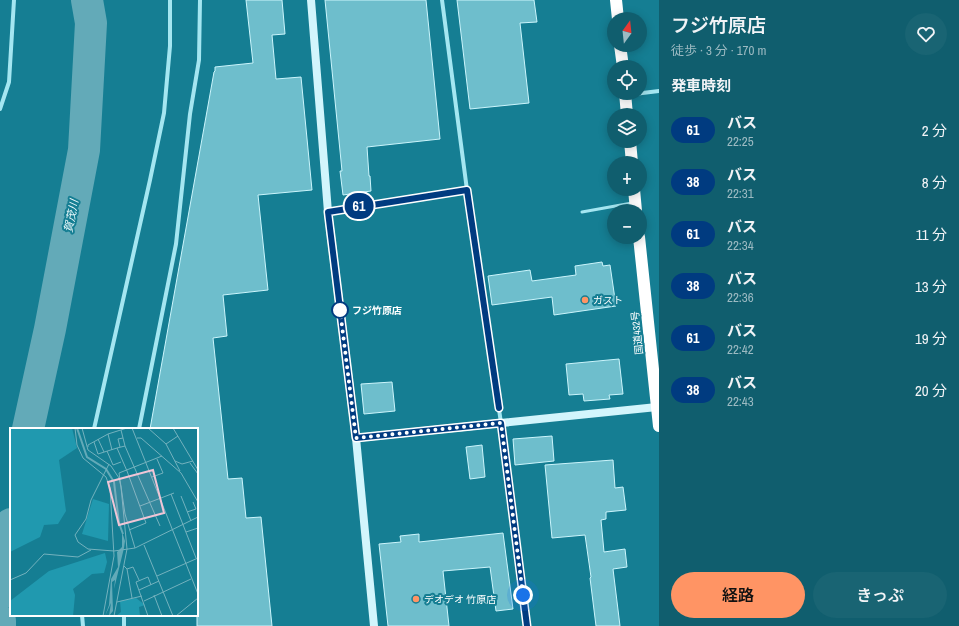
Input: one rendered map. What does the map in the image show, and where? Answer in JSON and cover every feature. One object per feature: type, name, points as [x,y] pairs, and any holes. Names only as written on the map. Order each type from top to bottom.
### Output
[{"type":"highway","points":[[616,0],[617,12]]},
{"type":"highway","name":"国道432号","points":[[640,244],[659,426]]},
{"type":"street","points":[[0,109],[9,82],[14,0]]},
{"type":"street","points":[[94,428],[164,113],[170,46],[170,0]]},
{"type":"street","points":[[139,428],[176,244],[190,114],[199,60],[200,0]]},
{"type":"street","points":[[311,0],[328,212],[356,438],[374,626]]},
{"type":"street","points":[[442,0],[467,190],[501,423],[527,626]]},
{"type":"street","points":[[647,92],[659,91]]},
{"type":"street","points":[[356,438],[658,407]]},
{"type":"street","points":[[82,616],[83,626]]},
{"type":"lane","points":[[328,212],[467,190]]},
{"type":"lane","points":[[582,212],[607,210]]},
{"type":"building","points":[[246,0],[282,0],[285,34],[272,35],[276,79],[301,77],[312,190],[258,195],[268,290],[223,295],[227,336],[213,338],[228,479],[242,478],[246,518],[261,517],[272,626],[197,626],[198,428],[150,428],[215,67],[253,63]]},
{"type":"building","points":[[325,0],[426,0],[440,139],[367,147],[371,191],[343,195],[340,171],[342,171]]},
{"type":"building","points":[[457,0],[534,0],[537,22],[520,23],[529,103],[470,109]]},
{"type":"building","points":[[602,262],[603,266],[610,265],[616,306],[554,315],[552,297],[492,305],[488,276],[530,270],[532,281],[576,275],[575,266]]},
{"type":"building","points":[[619,359],[623,394],[609,395],[610,399],[584,401],[583,394],[569,395],[566,364]]},
{"type":"building","points":[[392,382],[395,411],[364,414],[361,384]]},
{"type":"building","points":[[552,436],[554,461],[515,465],[513,439]]},
{"type":"building","points":[[482,445],[485,477],[470,479],[466,447]]},
{"type":"building","points":[[613,460],[615,488],[623,487],[626,510],[606,512],[606,519],[601,520],[604,552],[625,549],[627,567],[613,569],[620,626],[596,626],[585,535],[552,538],[545,465]]},
{"type":"building","name":"デオデオ 竹原店","points":[[503,533],[513,609],[496,611],[490,567],[443,571],[449,626],[388,626],[379,544],[401,542],[400,536],[419,534],[419,542]]},
{"type":"waterway","name":"賀茂川","points":[[28,428],[50,329],[84,150],[91,23],[87,0]]},
{"type":"waterway","name":"賀茂川","points":[[0,594],[10,530]]},
{"type":"waterway","name":"賀茂川","points":[[0,621],[0,626]]},
{"type":"bus line","name":"61","points":[[499,408],[467,190],[328,212],[356,438],[501,423],[527,626]]},
{"type":"place","name":"ガスト","points":[[585,300]]},
{"type":"place","name":"フジ竹原店","points":[[340,310]]},
{"type":"place","name":"デオデオ 竹原店","points":[[416,599]]},
{"type":"route","points":[[340,310],[356,438],[501,423],[523,595]]}]
